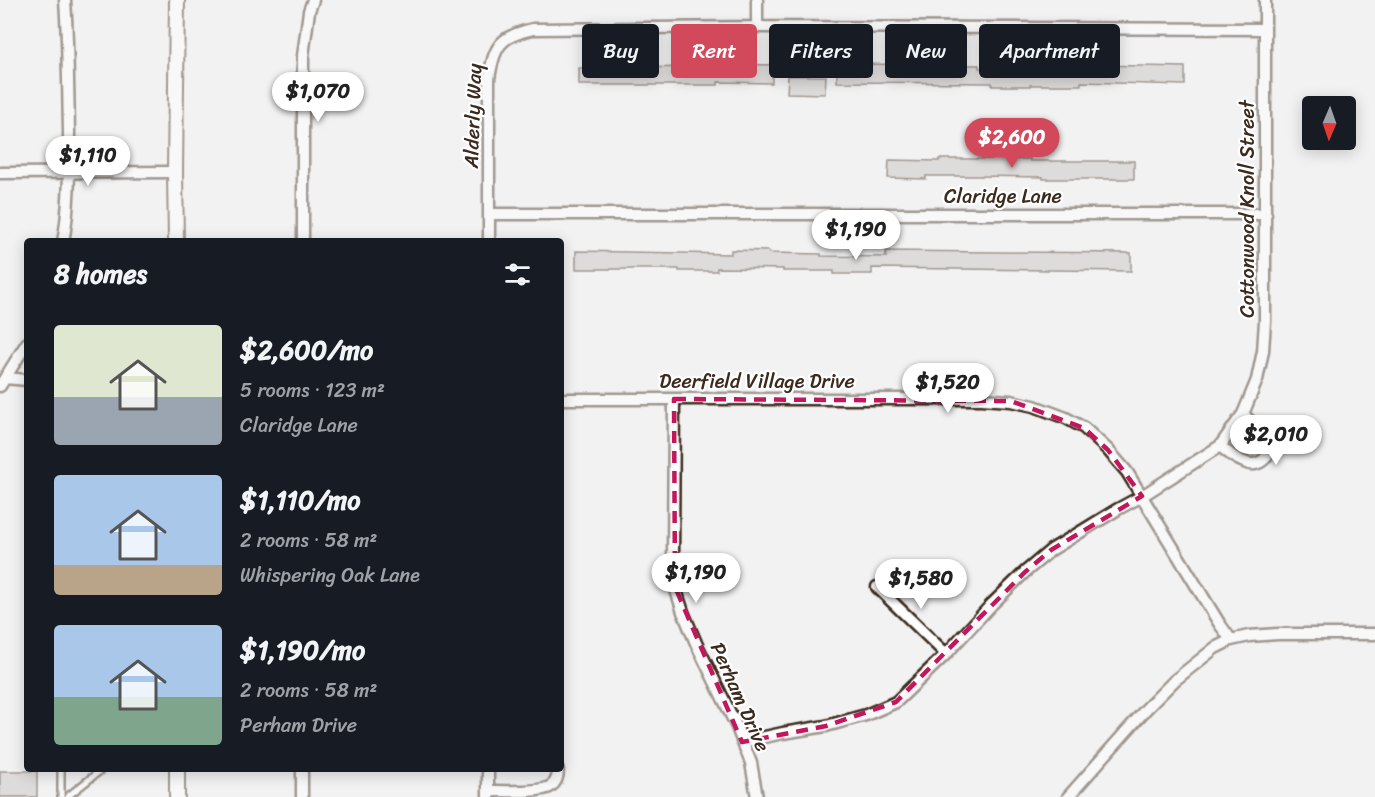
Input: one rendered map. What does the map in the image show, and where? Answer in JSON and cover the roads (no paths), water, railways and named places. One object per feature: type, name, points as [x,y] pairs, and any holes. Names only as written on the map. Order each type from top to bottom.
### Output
[{"type":"street","points":[[63,238],[69,172],[68,44],[65,0]]},
{"type":"street","points":[[176,238],[177,0]]},
{"type":"street","points":[[303,238],[303,56],[309,11],[313,0]]},
{"type":"street","points":[[757,0],[758,27]]},
{"type":"street","name":"Cottonwood Knoll Street","points":[[742,742],[826,726],[866,715],[897,702],[1024,572],[1051,550],[1220,446],[1243,414],[1257,380],[1263,351],[1265,321],[1265,0]]},
{"type":"street","name":"Alderly Way","points":[[489,238],[489,79],[492,59],[497,48],[507,37],[518,32],[533,29],[758,27],[1265,29]]},
{"type":"street","points":[[0,173],[175,172]]},
{"type":"street","name":"Claridge Lane","points":[[489,214],[1266,214]]},
{"type":"street","points":[[3,382],[24,348]]},
{"type":"street","points":[[3,382],[24,380]]},
{"type":"street","name":"Deerfield Village Drive","points":[[564,399],[981,399],[1011,401],[1034,406],[1066,418],[1084,428],[1127,472],[1231,640]]},
{"type":"street","name":"Perham Drive","points":[[674,399],[673,561],[675,587],[692,633],[751,763],[757,797]]},
{"type":"street","points":[[1220,446],[1244,463],[1253,465],[1266,456],[1268,449],[1266,440],[1259,429],[1243,414]]},
{"type":"street","points":[[877,587],[946,654]]},
{"type":"street","points":[[1085,797],[1071,793],[1147,708],[1215,648],[1231,640],[1249,636],[1375,634]]},
{"type":"street","points":[[177,772],[177,797]]},
{"type":"street","points":[[302,772],[302,797]]},
{"type":"street","points":[[488,772],[488,794],[545,790],[553,785],[558,772]]},
{"type":"lane","points":[[61,772],[61,797]]},
{"type":"lane","points":[[67,797],[98,772]]}]
